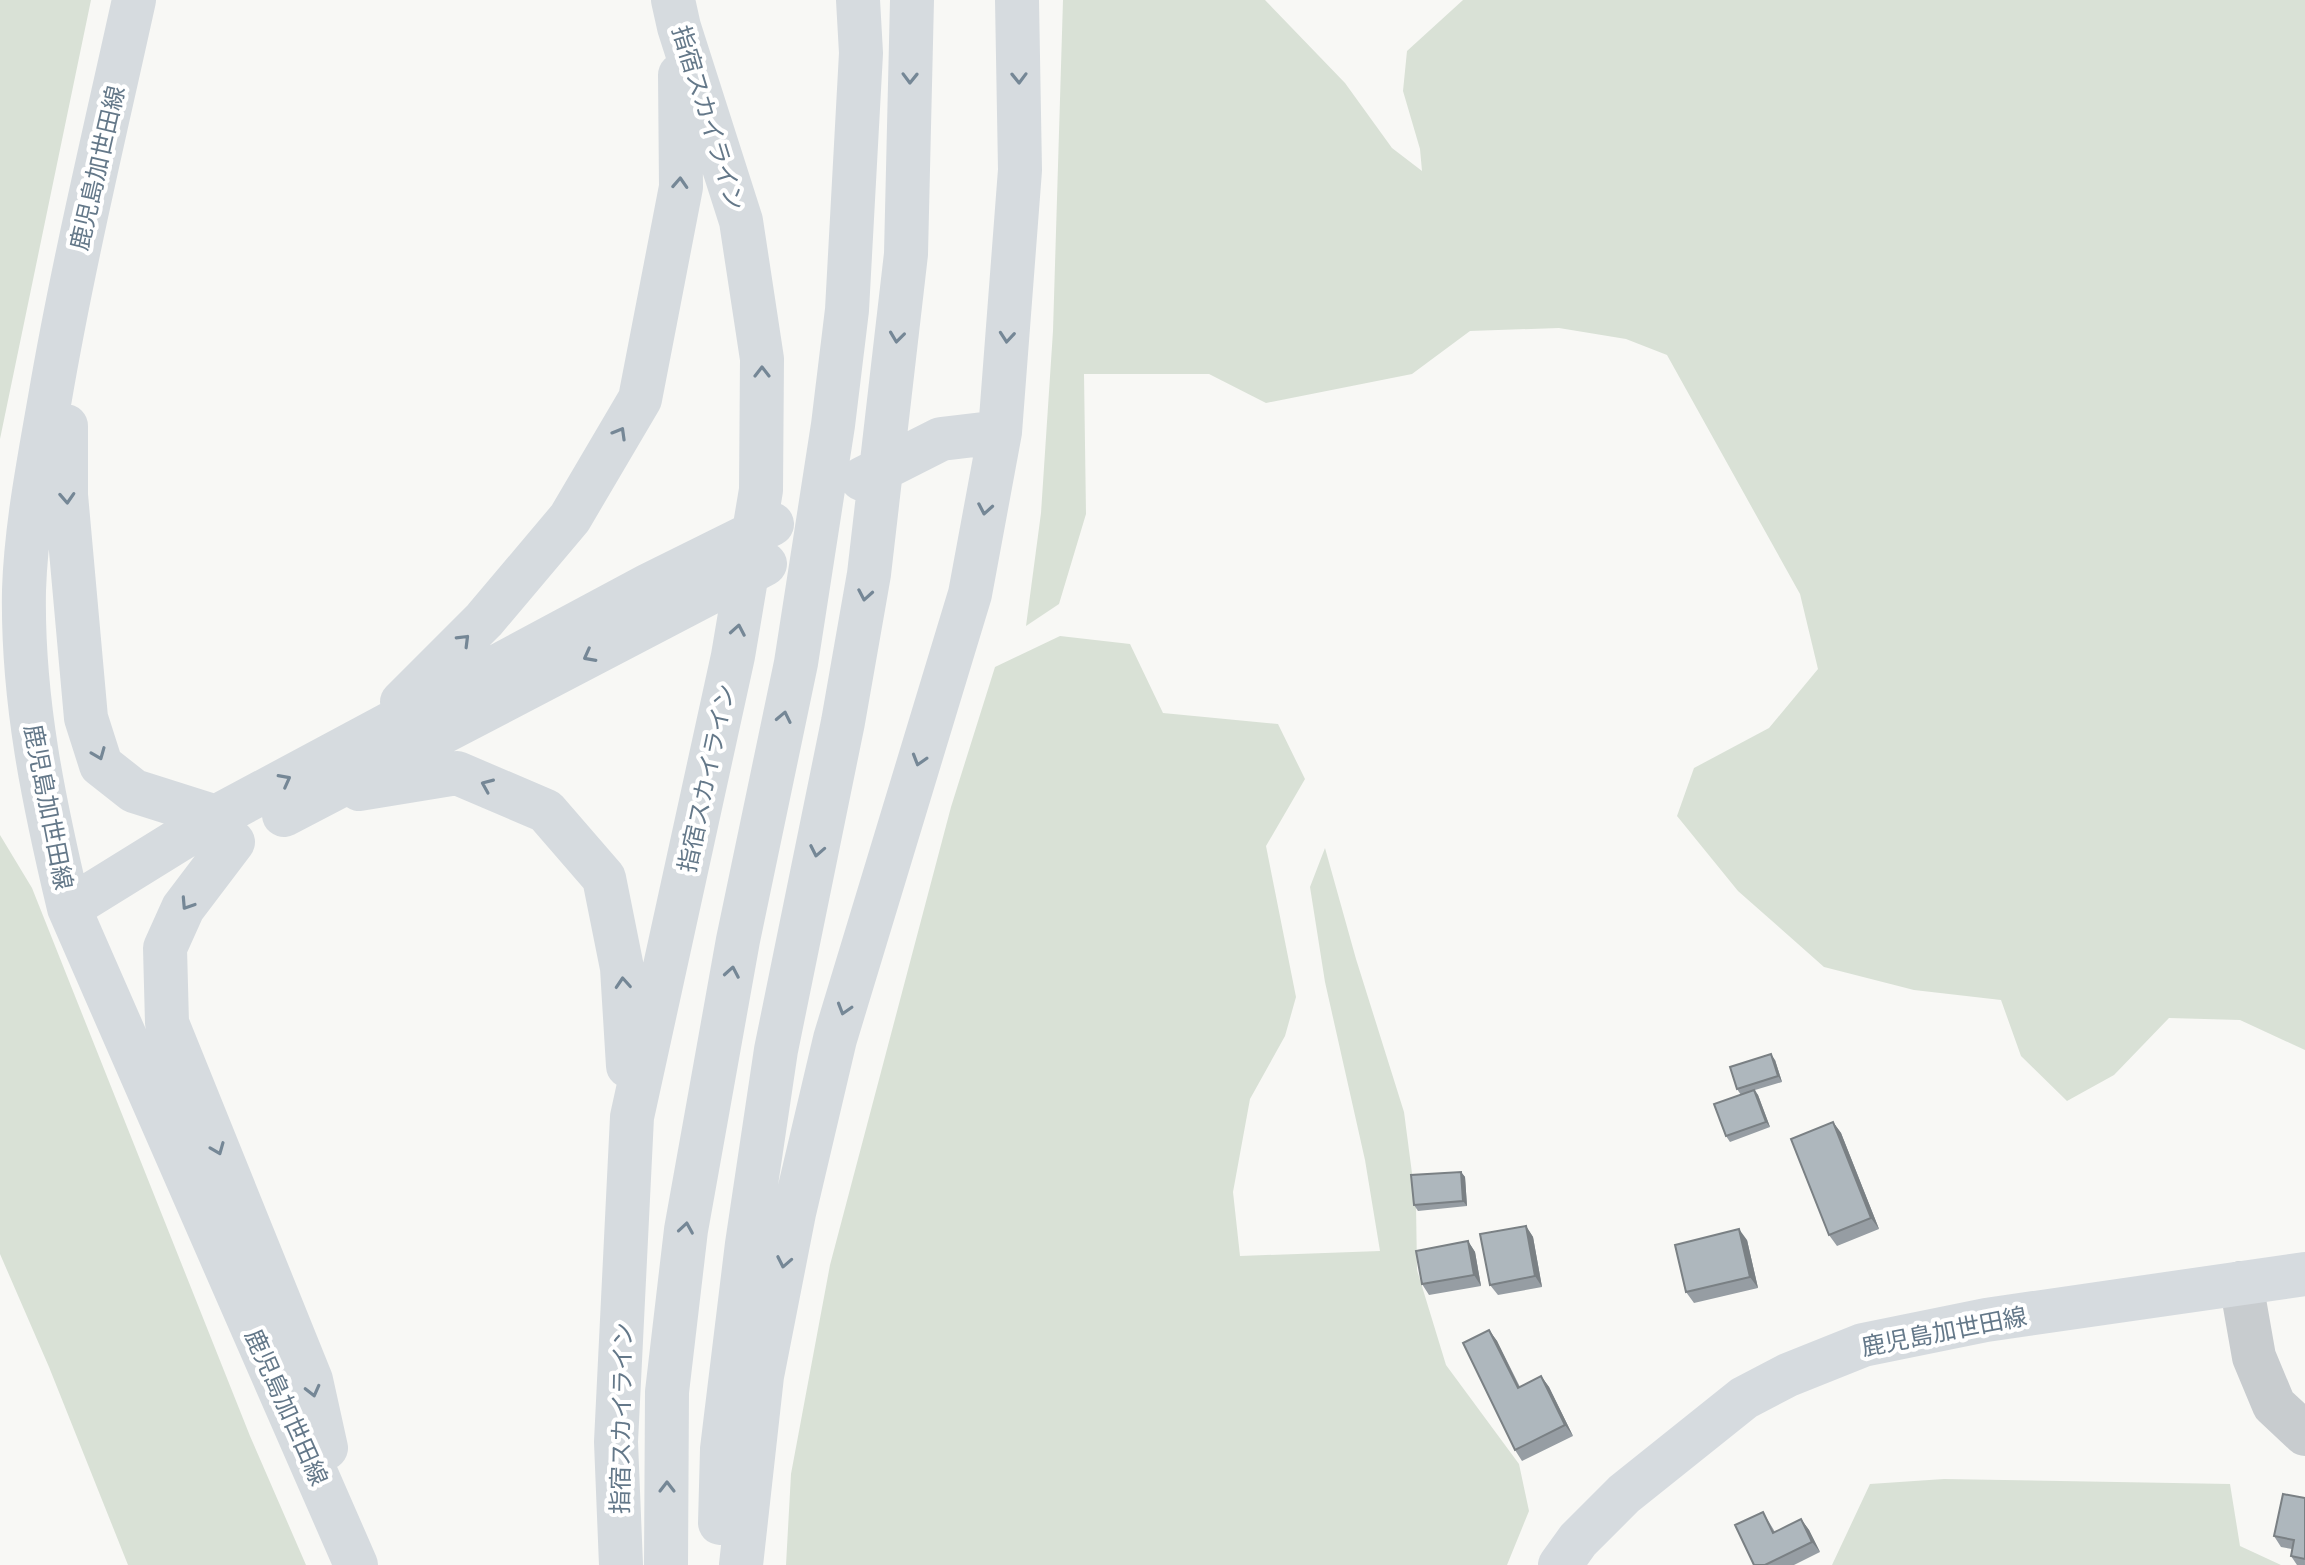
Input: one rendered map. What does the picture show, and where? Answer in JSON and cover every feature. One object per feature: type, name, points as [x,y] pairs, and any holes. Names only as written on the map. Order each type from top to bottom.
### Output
[{"type":"main road","name":"鹿児島加世田線","points":[[134,0],[66,308],[35,484],[24,589],[26,676],[44,802],[69,908],[351,1555]]},
{"type":"main road","name":"指宿スカイライン","points":[[666,1565],[667,1392],[686,1230],[738,940],[796,663],[835,410],[847,310],[861,53],[858,0]]},
{"type":"main road","points":[[720,1565],[722,1449],[749,1230],[776,1050],[843,722],[869,574],[906,254],[912,0]]},
{"type":"main road","points":[[741,1565],[762,1376],[794,1213],[835,1039],[970,594],[1000,432],[1020,170],[1017,0]]},
{"type":"main road","points":[[369,735],[484,620],[570,518],[640,399],[681,187],[676,14]]},
{"type":"main road","name":"指宿スカイライン","points":[[621,1565],[616,1442],[632,1117],[733,656],[761,490],[762,359],[741,221],[676,14]]},
{"type":"main road","points":[[66,308],[66,495],[86,718],[101,765],[134,791],[224,830],[321,796],[457,773],[546,811],[604,878],[622,968],[632,1117]]},
{"type":"main road","points":[[69,908],[224,830],[369,735],[654,602],[936,458],[1000,432]]},
{"type":"main road","points":[[321,796],[654,602]]},
{"type":"main road","points":[[224,830],[165,948],[167,1023],[311,1380],[351,1555]]},
{"type":"main road","name":"鹿児島加世田線","points":[[1560,1565],[1578,1540],[1624,1494],[1744,1398],[1788,1375],[1863,1345],[1986,1320],[2305,1274]]},
{"type":"street","points":[[2241,1283],[2254,1357],[2274,1405],[2305,1434]]},
{"type":"shaded area","points":[[0,0],[91,0],[0,439]]},
{"type":"shaded area","points":[[1063,0],[1265,0],[1345,83],[1392,148],[1422,171],[1420,149],[1403,91],[1407,51],[1463,0],[2305,0],[2305,1050],[2240,1020],[2169,1018],[2114,1075],[2067,1101],[2021,1056],[2001,1000],[1914,990],[1824,967],[1738,891],[1677,816],[1694,768],[1769,728],[1818,669],[1800,594],[1667,355],[1626,339],[1559,328],[1470,331],[1412,374],[1266,403],[1209,374],[1084,374],[1086,514],[1059,604],[1026,626],[1041,513],[1053,331]]},
{"type":"shaded area","points":[[1060,636],[1130,644],[1163,713],[1278,724],[1305,779],[1266,846],[1296,997],[1285,1036],[1250,1099],[1233,1192],[1240,1256],[1380,1251],[1365,1160],[1325,982],[1310,887],[1325,848],[1404,1112],[1416,1204],[1417,1270],[1446,1365],[1519,1464],[1529,1511],[1507,1565],[786,1565],[791,1474],[830,1265],[951,807],[995,667]]},
{"type":"shaded area","points":[[0,835],[32,888],[250,1436],[306,1565],[128,1565],[0,1254]]},
{"type":"shaded area","points":[[1944,1479],[2230,1484],[2240,1546],[2281,1565],[1832,1565],[1870,1484]]},
{"type":"building","points":[[1771,1054],[1778,1076],[1737,1089],[1730,1067]]},
{"type":"building","points":[[1754,1090],[1766,1122],[1726,1136],[1714,1104]]},
{"type":"building","points":[[1833,1122],[1871,1218],[1829,1235],[1791,1139]]},
{"type":"building","points":[[1461,1172],[1463,1201],[1414,1205],[1411,1175]]},
{"type":"building","points":[[1526,1226],[1535,1276],[1490,1285],[1480,1234]]},
{"type":"building","points":[[1739,1229],[1750,1277],[1686,1292],[1675,1245]]},
{"type":"building","points":[[1468,1241],[1474,1275],[1422,1284],[1416,1251]]},
{"type":"building","points":[[1489,1330],[1518,1388],[1541,1376],[1565,1425],[1515,1450],[1463,1343]]},
{"type":"building","points":[[2283,1494],[2305,1498],[2305,1559],[2291,1556],[2294,1540],[2274,1536]]},
{"type":"building","points":[[1763,1512],[1773,1533],[1801,1519],[1812,1542],[1765,1565],[1754,1565],[1735,1525]]}]
